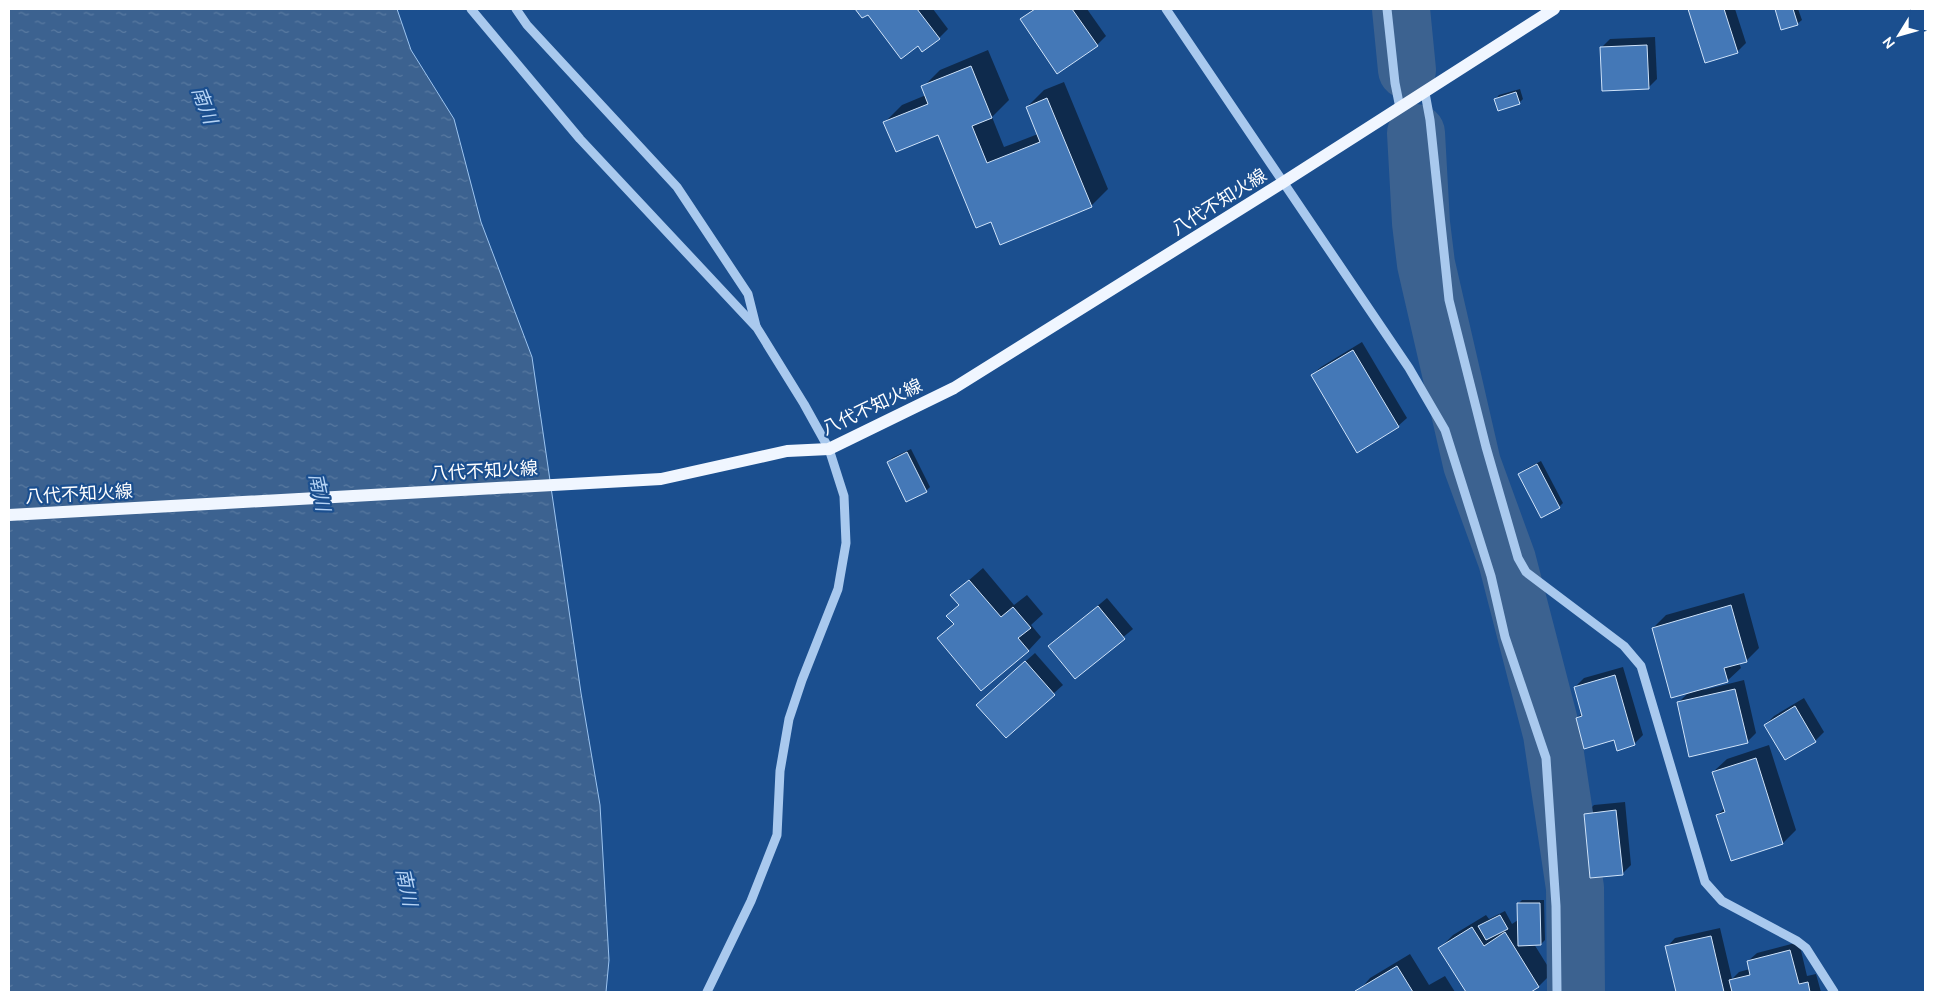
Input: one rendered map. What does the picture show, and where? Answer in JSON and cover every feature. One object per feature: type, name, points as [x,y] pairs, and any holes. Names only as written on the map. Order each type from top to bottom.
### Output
[{"type":"main road","name":"八代不知火線","points":[[9,515],[661,479],[786,451],[829,450],[954,388],[1425,93],[1554,9]]},
{"type":"street","points":[[471,9],[580,139],[757,328],[804,404],[829,450],[844,496],[846,543],[838,589],[802,680],[790,719],[780,771],[777,835],[751,901],[707,992]]},
{"type":"street","points":[[516,9],[527,25],[677,187],[748,294],[757,328]]},
{"type":"street","points":[[1166,9],[1409,368],[1445,430],[1491,576],[1505,637],[1546,758],[1556,906],[1557,992]]},
{"type":"street","points":[[1387,9],[1395,83],[1400,108]]},
{"type":"street","points":[[1425,93],[1430,120],[1449,300],[1486,447],[1518,558],[1526,572],[1624,646],[1641,666],[1705,882],[1722,901],[1797,941],[1806,948],[1834,992]]},
{"type":"water","name":"南川","points":[[9,9],[397,9],[411,50],[454,119],[481,222],[532,357],[581,693],[600,805],[609,960],[606,992],[9,992]]},
{"type":"building","points":[[855,9],[917,9],[940,39],[922,52],[918,46],[901,59],[868,15],[862,18]]},
{"type":"building","points":[[1035,9],[1072,9],[1098,46],[1057,74],[1020,19]]},
{"type":"building","points":[[1688,9],[1724,9],[1738,53],[1705,63]]},
{"type":"building","points":[[1775,9],[1793,9],[1798,25],[1781,30]]},
{"type":"building","points":[[1647,45],[1649,89],[1602,91],[1600,47]]},
{"type":"building","points":[[971,66],[992,118],[972,126],[987,163],[1040,142],[1026,107],[1047,98],[1092,207],[1000,245],[991,222],[976,228],[938,135],[896,152],[883,122],[928,104],[921,86]]},
{"type":"building","points":[[1516,92],[1520,104],[1498,111],[1494,99]]},
{"type":"building","points":[[1353,350],[1399,427],[1357,453],[1311,375]]},
{"type":"building","points":[[907,452],[927,492],[906,502],[887,462]]},
{"type":"building","points":[[1537,464],[1560,508],[1541,518],[1518,474]]},
{"type":"building","points":[[969,580],[1001,617],[1013,607],[1031,628],[1018,638],[1029,651],[981,691],[937,638],[954,624],[946,616],[959,605],[950,595]]},
{"type":"building","points":[[1731,605],[1747,662],[1724,668],[1728,682],[1671,698],[1652,628]]},
{"type":"building","points":[[1098,606],[1125,639],[1075,679],[1048,646]]},
{"type":"building","points":[[1025,661],[1055,695],[1006,738],[976,705]]},
{"type":"building","points":[[1615,675],[1635,745],[1617,751],[1614,740],[1584,749],[1576,718],[1582,716],[1574,687]]},
{"type":"building","points":[[1735,689],[1748,743],[1689,757],[1677,702]]},
{"type":"building","points":[[1795,706],[1816,742],[1785,760],[1764,725]]},
{"type":"building","points":[[1756,758],[1783,844],[1731,861],[1716,815],[1725,812],[1712,772]]},
{"type":"building","points":[[1616,810],[1623,875],[1590,878],[1584,814]]},
{"type":"building","points":[[1517,903],[1540,903],[1541,945],[1518,946]]},
{"type":"building","points":[[1500,915],[1508,929],[1486,940],[1478,926]]},
{"type":"building","points":[[1472,927],[1484,946],[1505,932],[1539,987],[1531,992],[1466,992],[1438,948]]},
{"type":"building","points":[[1711,936],[1724,992],[1676,992],[1665,946]]},
{"type":"building","points":[[1790,950],[1799,984],[1808,982],[1810,992],[1732,992],[1729,980],[1750,975],[1747,961]]},
{"type":"building","points":[[1397,966],[1413,992],[1355,991]]},
{"type":"waterway","points":[[1401,9],[1407,70]]},
{"type":"waterway","points":[[1416,133],[1421,223],[1426,264],[1472,464],[1507,560],[1552,734],[1575,888],[1576,992]]}]
